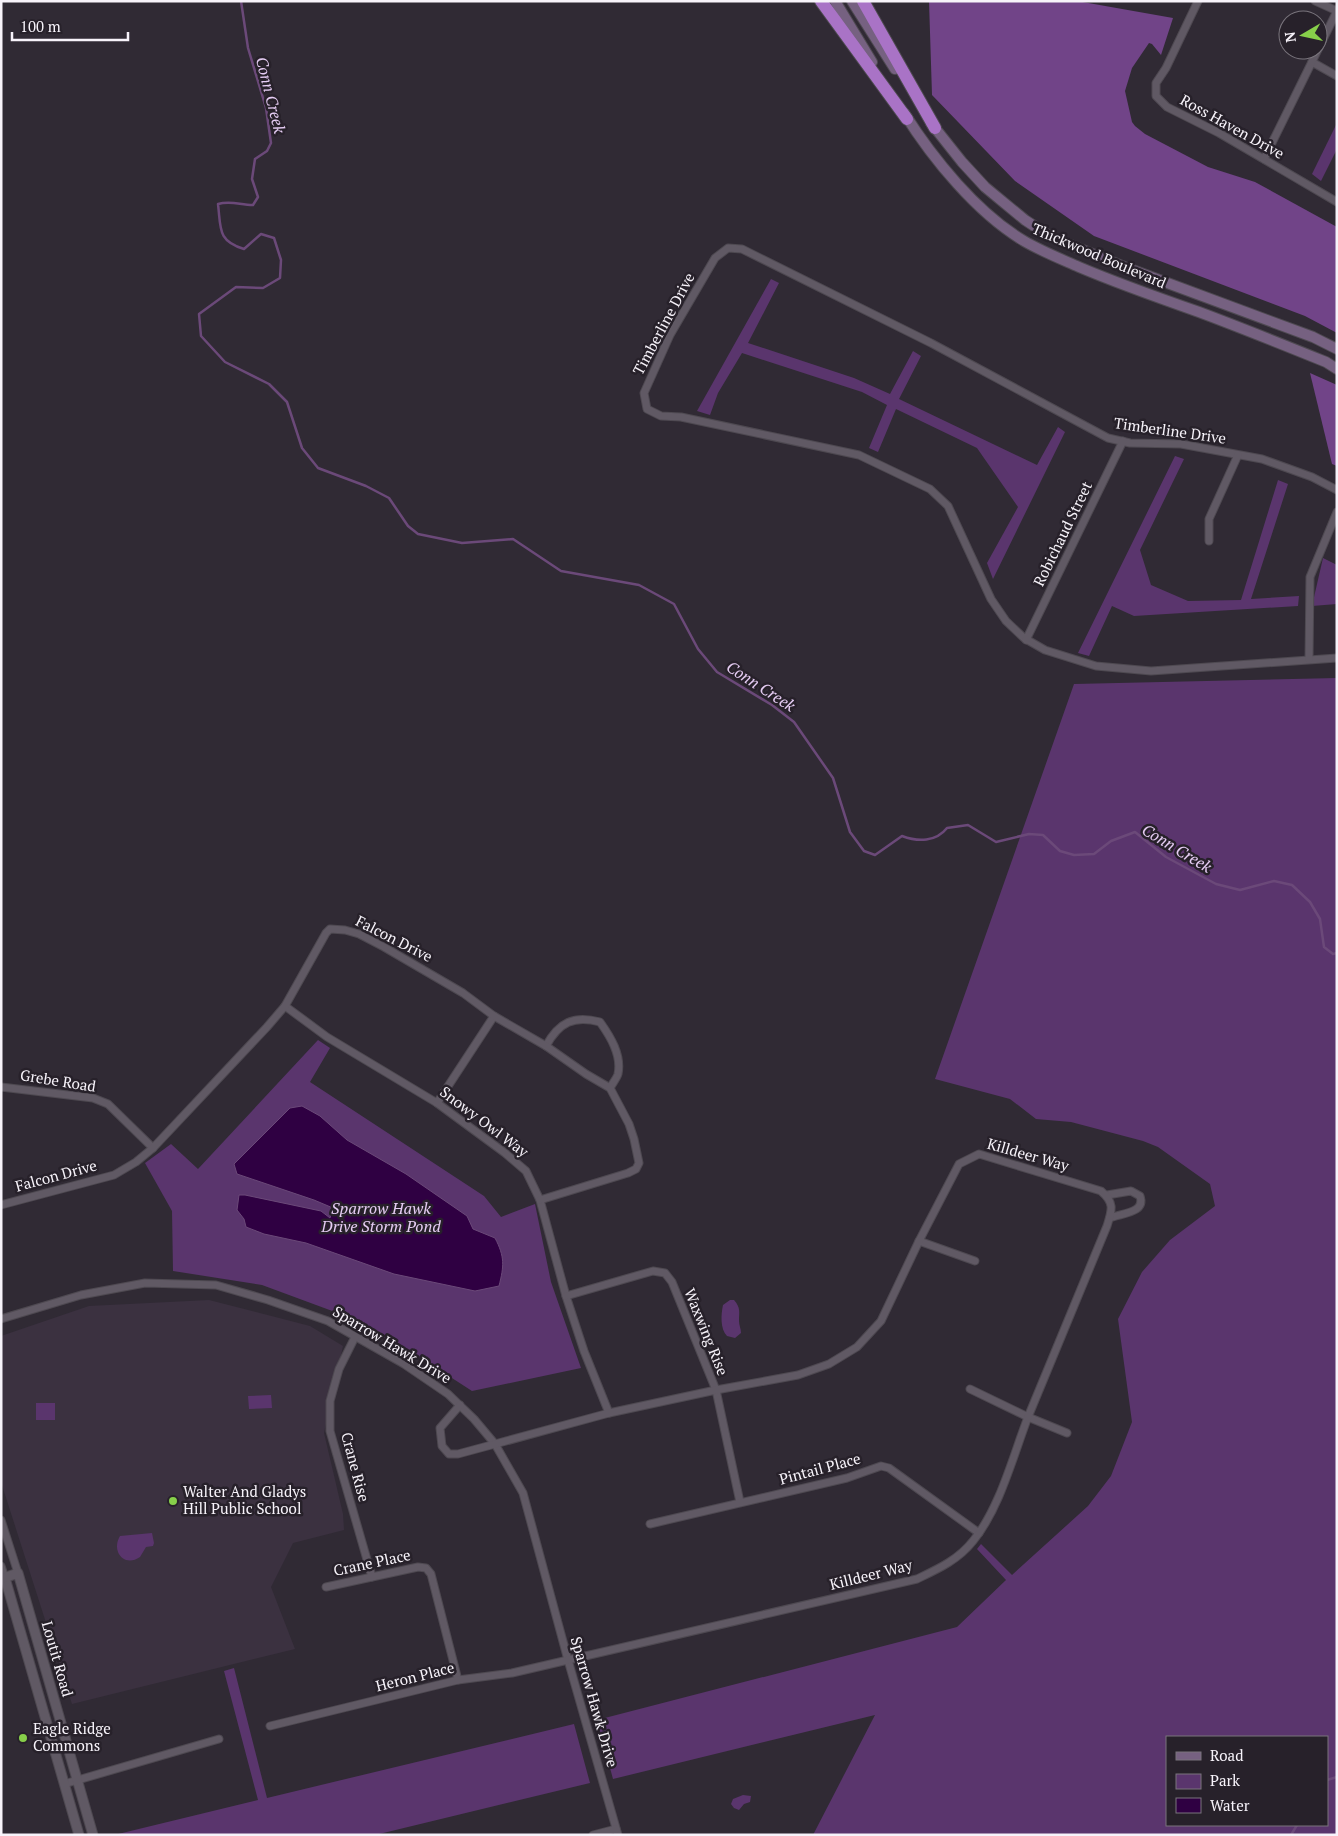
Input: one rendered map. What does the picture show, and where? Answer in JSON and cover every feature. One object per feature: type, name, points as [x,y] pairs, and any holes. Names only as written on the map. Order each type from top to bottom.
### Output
[{"type":"highway","points":[[821,1],[908,118]]},
{"type":"highway","points":[[863,1],[935,128]]},
{"type":"main road","name":"Thickwood Boulevard","points":[[834,1],[934,158],[988,214],[1024,241],[1126,287],[1245,330],[1326,362],[1337,369]]},
{"type":"main road","name":"Thickwood Boulevard","points":[[852,1],[935,128],[985,187],[1025,220],[1051,236],[1127,268],[1313,337],[1337,349]]},
{"type":"street","name":"Ross Haven Drive","points":[[1198,1],[1166,68],[1156,82],[1156,96],[1167,107],[1219,133],[1337,202]]},
{"type":"street","points":[[1264,159],[1337,11],[1315,1]]},
{"type":"street","points":[[1312,62],[1337,76]]},
{"type":"street","name":"Timberline Drive","points":[[1337,490],[1312,478],[1262,459],[1181,444],[1123,441],[1108,438],[931,342],[742,249],[728,248],[715,258],[670,335],[644,393],[647,409],[661,416],[681,417],[859,454],[930,489],[948,506],[991,599],[1006,621],[1026,640],[1045,650],[1096,666],[1151,671],[1337,658]]},
{"type":"street","name":"Robichaud Street","points":[[1026,640],[1123,441]]},
{"type":"street","points":[[1209,541],[1209,519],[1238,455]]},
{"type":"street","points":[[1309,659],[1310,577],[1337,512]]},
{"type":"street","name":"Falcon Drive","points":[[1,1205],[114,1175],[136,1162],[153,1148],[267,1027],[284,1006],[330,929],[336,928],[359,934],[384,947],[463,993],[494,1016],[546,1046],[610,1088]]},
{"type":"street","name":"Snowy Owl Way","points":[[284,1006],[327,1037],[437,1103],[505,1153],[526,1171],[540,1200],[566,1296],[584,1350],[609,1414]]},
{"type":"street","points":[[437,1103],[494,1016]]},
{"type":"street","points":[[540,1200],[628,1174],[636,1169],[639,1163],[630,1124],[610,1088],[618,1074],[617,1055],[611,1037],[600,1022],[585,1018],[573,1020],[561,1026],[552,1035],[546,1046]]},
{"type":"street","name":"Grebe Road","points":[[1,1087],[93,1098],[108,1104],[153,1148]]},
{"type":"street","name":"Killdeer Way","points":[[460,1405],[440,1428],[440,1439],[444,1450],[452,1455],[609,1414],[716,1390],[798,1375],[829,1364],[857,1347],[881,1321],[919,1241],[959,1164],[979,1154],[1101,1190],[1109,1197],[1112,1209],[1110,1218],[1028,1417],[991,1514],[979,1533],[961,1554],[945,1566],[917,1580],[568,1660]]},
{"type":"street","points":[[1107,1195],[1132,1191],[1140,1196],[1142,1202],[1135,1211],[1110,1218]]},
{"type":"street","points":[[919,1241],[975,1261]]},
{"type":"street","name":"Waxwing Rise","points":[[566,1296],[653,1271],[665,1272],[672,1282],[716,1390],[740,1502]]},
{"type":"street","name":"Sparrow Hawk Drive","points":[[1,1319],[81,1295],[145,1283],[216,1285],[308,1313],[404,1364],[448,1394],[474,1419],[495,1444],[523,1493],[617,1832]]},
{"type":"street","name":"Crane Rise","points":[[356,1337],[339,1369],[330,1401],[330,1431],[372,1577]]},
{"type":"street","points":[[970,1390],[1067,1433]]},
{"type":"street","name":"Pintail Place","points":[[650,1524],[847,1478],[881,1466],[890,1468],[979,1533]]},
{"type":"street","name":"Loutit Road","points":[[1,1520],[93,1835]]},
{"type":"street","name":"Loutit Road","points":[[1,1566],[5,1593],[80,1835]]},
{"type":"street","name":"Crane Place","points":[[326,1587],[418,1567],[426,1568],[431,1574],[458,1680]]},
{"type":"street","points":[[3,1578],[18,1573]]},
{"type":"street","points":[[5,1593],[22,1589]]},
{"type":"street","name":"Heron Place","points":[[270,1726],[458,1680],[512,1673],[568,1660]]},
{"type":"street","points":[[64,1784],[219,1739]]},
{"type":"street","points":[[593,1835],[617,1832]]},
{"type":"shaded area","points":[[929,1],[1077,1],[1173,18],[1161,55],[1149,43],[1132,68],[1125,91],[1132,122],[1145,134],[1208,167],[1255,182],[1337,227],[1337,333],[1305,316],[1094,236],[1015,181],[932,95]]},
{"type":"shaded area","points":[[1310,373],[1337,385],[1337,466],[1332,464]]},
{"type":"shaded area","name":"Walter And Gladys Hill Public School","points":[[209,1300],[310,1326],[343,1346],[324,1433],[343,1514],[344,1530],[293,1543],[271,1587],[295,1649],[72,1704],[1,1482],[1,1336],[89,1306]]},
{"type":"green space","points":[[1337,123],[1337,149],[1321,181],[1312,174]]},
{"type":"green space","points":[[771,279],[779,283],[748,343],[854,378],[890,394],[913,351],[921,356],[899,399],[1037,465],[1058,427],[1065,432],[993,579],[987,563],[1018,507],[977,448],[896,409],[878,452],[869,448],[887,405],[862,392],[742,353],[718,393],[710,415],[697,411]]},
{"type":"green space","points":[[1175,456],[1184,459],[1140,550],[1151,585],[1188,601],[1241,600],[1278,480],[1288,484],[1251,599],[1299,596],[1298,606],[1134,616],[1112,606],[1089,656],[1078,653]]},
{"type":"green space","points":[[1323,558],[1337,565],[1337,604],[1312,606]]},
{"type":"green space","points":[[1337,678],[1337,1835],[813,1835],[875,1715],[613,1779],[597,1720],[957,1627],[1006,1580],[977,1549],[981,1544],[1012,1575],[1088,1506],[1111,1476],[1132,1422],[1118,1319],[1142,1272],[1170,1240],[1215,1206],[1210,1184],[1158,1147],[1143,1141],[1071,1122],[1036,1119],[1010,1099],[935,1079],[1074,684]]},
{"type":"green space","points":[[318,1040],[330,1048],[310,1082],[484,1196],[501,1217],[535,1204],[551,1282],[581,1368],[472,1391],[421,1358],[335,1312],[262,1285],[173,1271],[172,1211],[145,1163],[171,1144],[198,1169]]},
{"type":"green space","points":[[730,1300],[734,1300],[739,1310],[741,1333],[735,1338],[727,1336],[722,1325],[723,1305]]},
{"type":"green space","points":[[271,1395],[272,1408],[249,1409],[248,1396]]},
{"type":"green space","points":[[36,1403],[55,1403],[55,1420],[36,1420]]},
{"type":"green space","points":[[152,1533],[153,1546],[146,1547],[140,1557],[134,1560],[124,1559],[118,1552],[117,1547],[120,1536]]},
{"type":"green space","points":[[234,1668],[267,1798],[574,1724],[590,1783],[375,1835],[114,1835],[258,1800],[224,1671]]},
{"type":"green space","points":[[743,1795],[751,1796],[750,1802],[744,1804],[739,1810],[734,1808],[731,1804],[733,1799]]},
{"type":"water","name":"Sparrow Hawk Drive Storm Pond","points":[[302,1106],[320,1116],[347,1140],[406,1174],[467,1216],[473,1229],[495,1238],[501,1251],[503,1262],[499,1286],[475,1291],[394,1274],[306,1243],[264,1234],[246,1227],[244,1219],[237,1210],[239,1195],[321,1211],[330,1218],[333,1208],[237,1174],[234,1164],[290,1108]]},
{"type":"waterway","name":"Conn Creek","points":[[241,1],[248,48],[266,108],[271,143],[267,151],[255,159],[252,179],[258,197],[253,205],[218,204],[220,227],[229,242],[244,249],[261,234],[274,238],[281,260],[280,278],[263,288],[236,287],[199,314],[201,336],[225,362],[269,384],[287,402],[302,448],[318,468],[366,486],[389,498],[408,526],[418,534],[462,543],[513,539],[561,571],[639,585],[674,604],[698,649],[717,672],[772,705],[794,722],[833,778],[850,832],[864,851],[875,855],[902,836],[926,840],[938,836],[947,828],[968,825],[996,842],[1029,834],[1043,835],[1060,851],[1074,855],[1094,854],[1111,841],[1135,832],[1166,857],[1216,884],[1240,890],[1274,881],[1292,885],[1310,902],[1320,919],[1324,947],[1333,954],[1337,953]]},
{"type":"waterway","name":"Conn Creek","points":[[1328,1780],[1337,1777]]},
{"type":"waterway","name":"Conn Creek","points":[[1291,1835],[1296,1826]]},
{"type":"place","name":"Walter And Gladys Hill Public School","points":[[173,1501]]},
{"type":"place","name":"Eagle Ridge Commons","points":[[23,1738]]}]
